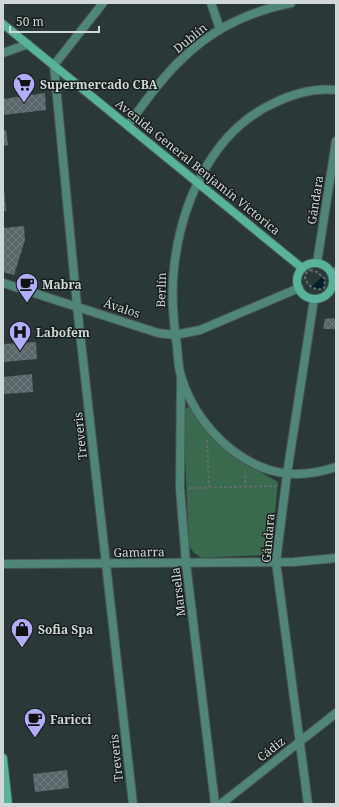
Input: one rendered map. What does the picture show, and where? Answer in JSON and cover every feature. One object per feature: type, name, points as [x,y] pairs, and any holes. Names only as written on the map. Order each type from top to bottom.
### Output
[{"type":"street","points":[[54,65],[103,3]]},
{"type":"street","points":[[211,3],[220,29]]},
{"type":"street","name":"Dublín","points":[[128,125],[163,79],[184,56],[220,29],[245,17],[272,7],[291,3]]},
{"type":"street","name":"Avenida General Benjamín Victorica","points":[[3,24],[302,268]]},
{"type":"street","points":[[3,53],[28,44]]},
{"type":"street","name":"Treveris","points":[[54,65],[77,306],[133,804]]},
{"type":"street","name":"Berlín","points":[[336,90],[324,89],[303,92],[284,98],[265,107],[232,132],[219,148],[198,183],[182,224],[175,261],[172,290],[175,335],[181,376],[193,404],[207,426],[227,446],[246,459],[273,472],[308,474],[336,467]]},
{"type":"street","name":"Gándara","points":[[317,263],[336,140]]},
{"type":"street","points":[[317,263],[326,266],[334,272],[333,283],[322,297],[314,298],[305,295],[299,288],[298,278],[302,268],[309,264],[317,263]]},
{"type":"street","name":"Ávalos","points":[[3,283],[158,333],[175,335],[200,330],[299,288]]},
{"type":"street","points":[[327,290],[336,298]]},
{"type":"street","name":"Gándara","points":[[308,804],[276,562],[287,474],[314,298]]},
{"type":"street","name":"Marsella","points":[[181,376],[180,488],[186,563],[215,804]]},
{"type":"street","name":"Gamarra","points":[[3,564],[276,562],[312,561],[336,558]]},
{"type":"street","name":"Cádiz","points":[[221,804],[336,713]]},
{"type":"street","points":[[3,758],[8,804]]},
{"type":"path","points":[[313,270],[320,274],[325,280],[327,290],[315,289],[308,285],[305,277],[306,273],[313,270]]},
{"type":"path","points":[[207,426],[209,487]]},
{"type":"path","points":[[245,488],[246,459]]},
{"type":"path","points":[[180,488],[245,488],[286,486]]},
{"type":"green space","points":[[188,407],[192,408],[211,435],[229,454],[278,482],[271,551],[263,555],[202,558],[194,553],[189,546],[183,410]]},
{"type":"water","points":[[322,277],[325,279],[324,288],[315,289],[311,287]]},
{"type":"building","name":"Supermercado CBA","points":[[45,93],[46,110],[3,115],[3,99]]},
{"type":"building","points":[[6,130],[8,145],[3,146],[3,131]]},
{"type":"building","points":[[4,188],[6,211],[3,211]]},
{"type":"building","points":[[24,226],[25,240],[14,275],[3,272],[3,228]]},
{"type":"building","points":[[333,318],[336,320],[336,329],[323,329],[325,319]]},
{"type":"building","name":"Labofem","points":[[36,342],[37,359],[3,362],[3,344]]},
{"type":"building","points":[[32,374],[33,392],[3,394],[3,377]]},
{"type":"building","points":[[67,770],[69,788],[35,792],[33,774]]},
{"type":"place","name":"Supermercado CBA","points":[[24,104]]},
{"type":"place","name":"Mabra","points":[[27,304]]},
{"type":"place","name":"Labofem","points":[[20,352]]},
{"type":"place","name":"Sofia Spa","points":[[22,648]]},
{"type":"place","name":"Faricci","points":[[35,738]]}]
